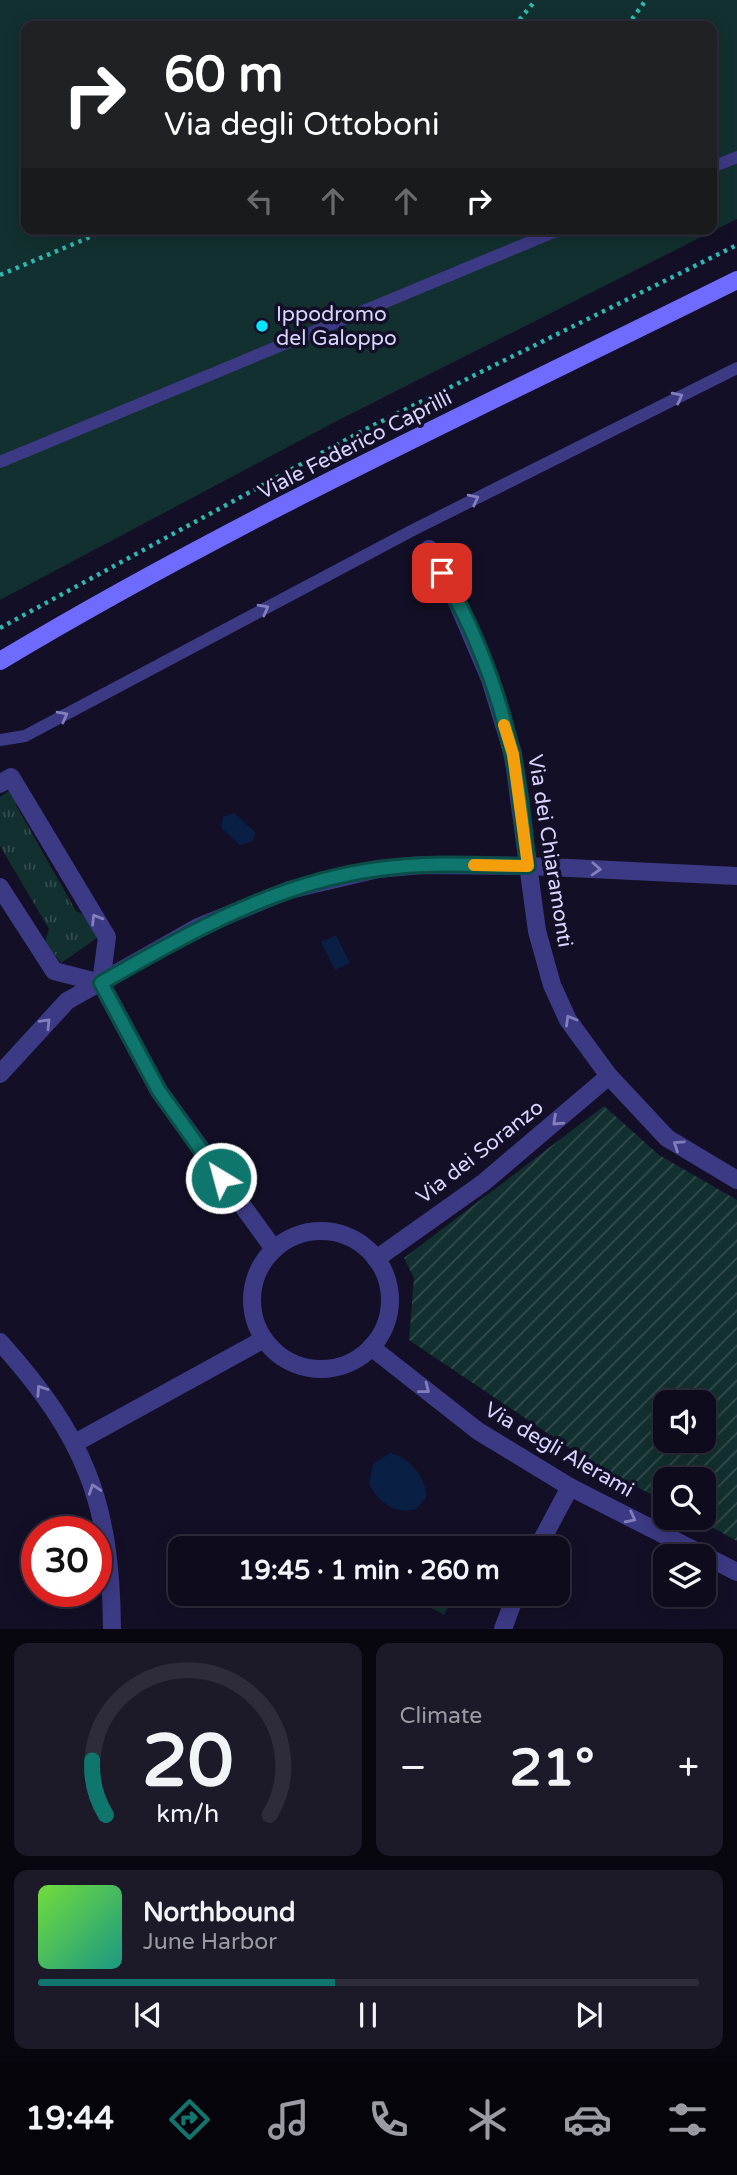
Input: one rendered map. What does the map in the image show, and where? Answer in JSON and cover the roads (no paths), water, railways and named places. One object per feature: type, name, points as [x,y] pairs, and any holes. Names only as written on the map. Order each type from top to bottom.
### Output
[{"type":"street","name":"Viale Federico Caprilli","points":[[0,661],[130,588],[360,467],[737,280]]},
{"type":"street","name":"Via dei Chiaramonti","points":[[429,549],[455,597],[490,679],[513,754],[537,931],[552,985],[568,1020],[608,1076],[667,1138],[737,1180]]},
{"type":"street","points":[[0,784],[11,777],[107,937],[101,983],[166,1101],[274,1249]]},
{"type":"street","points":[[0,1074],[67,1001],[198,927],[289,890],[378,869],[422,865],[528,866],[737,876]]},
{"type":"street","points":[[0,887],[54,971],[101,983]]},
{"type":"street","name":"Via dei Soranzo","points":[[376,1259],[483,1183],[608,1076]]},
{"type":"street","points":[[331,1232],[360,1243],[376,1259],[387,1280],[390,1304],[384,1327],[371,1347],[343,1365],[319,1369],[288,1360],[264,1339],[254,1317],[252,1292],[260,1269],[274,1249],[301,1234],[331,1232]]},
{"type":"street","points":[[75,1443],[264,1339]]},
{"type":"street","points":[[0,1342],[36,1382],[75,1443],[90,1475],[104,1521],[112,1575],[112,1629]]},
{"type":"street","name":"Via degli Alerami","points":[[371,1347],[478,1431],[570,1487],[737,1572]]},
{"type":"street","points":[[544,1536],[570,1487]]},
{"type":"street","points":[[503,1629],[512,1606]]},
{"type":"lane","points":[[717,165],[737,157]]},
{"type":"lane","points":[[0,461],[546,235]]},
{"type":"lane","points":[[0,740],[25,736],[413,530],[737,368]]},
{"type":"water","points":[[234,813],[255,832],[253,841],[240,845],[221,828],[223,817]]},
{"type":"water","points":[[336,935],[350,963],[335,970],[321,942]]},
{"type":"water","points":[[390,1453],[404,1459],[420,1476],[426,1490],[426,1498],[416,1509],[401,1510],[388,1506],[369,1484],[373,1464]]},
{"type":"place","name":"Ippodromo del Galoppo","points":[[262,326]]}]
